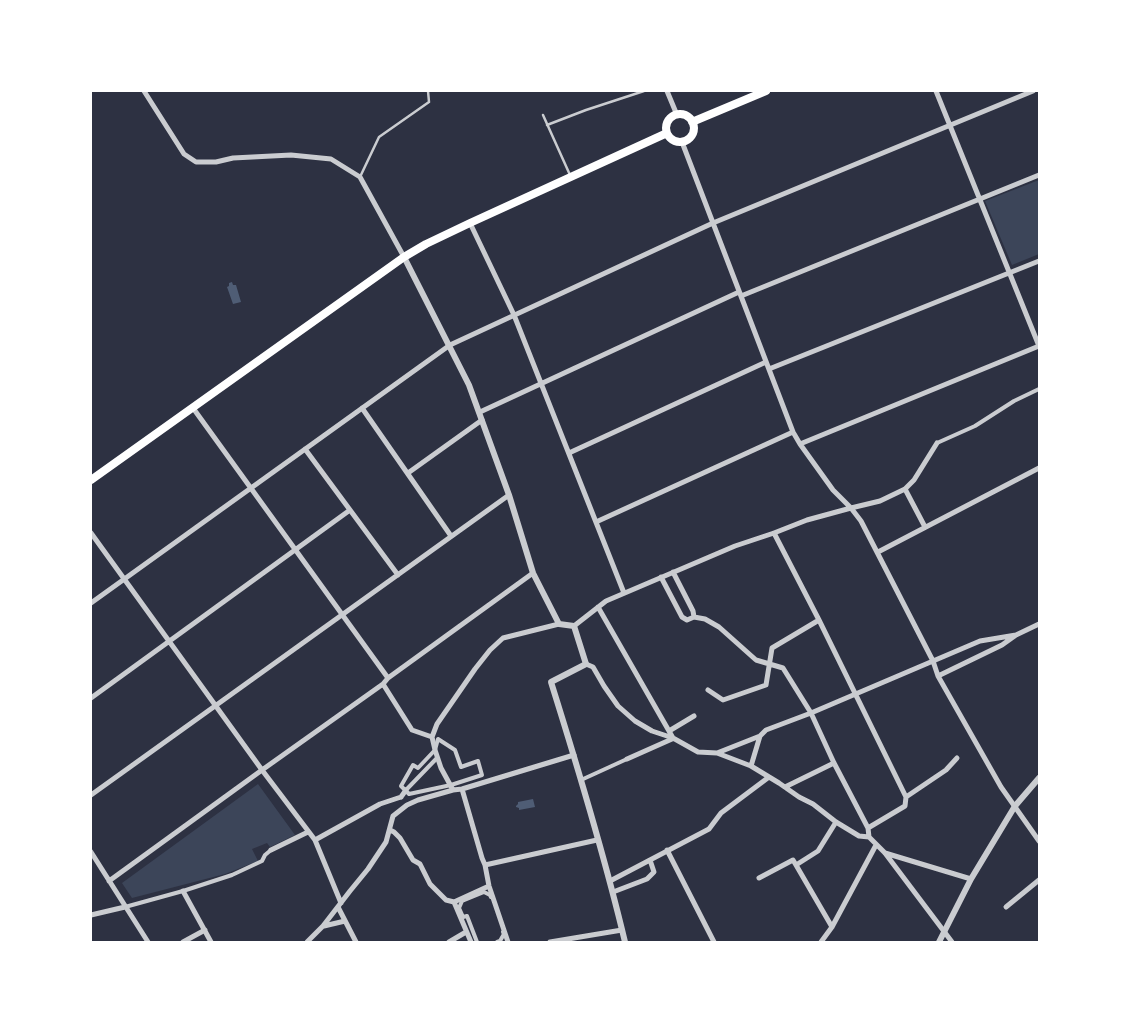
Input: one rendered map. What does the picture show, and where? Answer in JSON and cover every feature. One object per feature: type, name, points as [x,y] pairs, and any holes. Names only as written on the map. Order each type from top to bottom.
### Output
[{"type":"main road","points":[[692,122],[766,91]]},
{"type":"main road","points":[[677,115],[686,116],[692,122],[694,126],[692,135],[682,142],[673,140],[667,133],[669,120],[677,115]]},
{"type":"main road","points":[[91,480],[404,257],[470,223],[667,133]]},
{"type":"street","points":[[144,91],[184,154],[196,162],[216,162],[233,158],[291,156],[332,159],[360,177],[450,345],[469,386],[509,495],[533,573],[559,624]]},
{"type":"street","points":[[667,91],[677,115]]},
{"type":"street","points":[[800,444],[1039,346],[936,91]]},
{"type":"street","points":[[91,603],[450,345],[713,222],[1033,91]]},
{"type":"street","points":[[682,142],[793,432],[833,490],[861,521],[933,661],[938,676],[1001,787],[1039,841]]},
{"type":"street","points":[[480,412],[740,294],[1039,175]]},
{"type":"street","points":[[470,223],[514,315],[624,593]]},
{"type":"street","points":[[769,370],[1039,260]]},
{"type":"street","points":[[569,453],[766,362]]},
{"type":"street","points":[[452,787],[437,758],[432,737],[437,724],[475,669],[490,650],[503,638],[559,624],[574,626],[606,601],[735,546],[774,534],[807,520],[880,501],[905,489],[914,480],[937,443],[975,426],[1014,401],[1039,390]]},
{"type":"street","points":[[193,408],[388,678]]},
{"type":"street","points":[[362,408],[451,536]]},
{"type":"street","points":[[408,472],[482,420]]},
{"type":"street","points":[[596,522],[793,432]]},
{"type":"street","points":[[305,449],[398,575]]},
{"type":"street","points":[[878,552],[1039,468]]},
{"type":"street","points":[[905,489],[925,527]]},
{"type":"street","points":[[91,795],[509,495]]},
{"type":"street","points":[[91,698],[350,510]]},
{"type":"street","points":[[91,533],[262,770],[315,840],[345,920],[356,942]]},
{"type":"street","points":[[774,534],[819,620],[906,797],[905,806],[868,828]]},
{"type":"street","points":[[673,572],[693,611],[694,617]]},
{"type":"street","points":[[109,881],[383,684],[388,678],[533,573]]},
{"type":"street","points":[[661,577],[682,617],[687,620],[694,617],[705,619],[719,627],[756,660],[783,668],[811,713],[868,828],[869,837],[885,853],[952,942]]},
{"type":"street","points":[[598,607],[673,738]]},
{"type":"street","points":[[708,690],[723,700],[766,685],[772,648],[819,620]]},
{"type":"street","points":[[938,676],[1039,624]]},
{"type":"street","points":[[574,626],[586,664],[593,667],[618,706],[634,721],[652,731],[673,738],[698,752],[717,753],[752,766],[813,804],[836,822],[859,836],[869,837]]},
{"type":"street","points":[[717,753],[760,736],[766,730],[811,713],[980,641],[1016,635]]},
{"type":"street","points":[[586,664],[551,682],[610,881],[625,942]]},
{"type":"street","points":[[383,684],[412,730],[432,737]]},
{"type":"street","points":[[669,731],[694,716]]},
{"type":"street","points":[[752,766],[760,736]]},
{"type":"street","points":[[581,780],[673,738]]},
{"type":"street","points":[[307,942],[324,926],[368,870],[386,842],[393,816],[407,805],[418,800],[452,787],[482,775],[478,761],[461,767],[455,750],[438,739],[435,750],[418,768],[414,765],[402,786],[409,794],[452,787],[462,789],[574,755]]},
{"type":"street","points":[[315,840],[380,804],[401,797],[437,758]]},
{"type":"street","points":[[906,797],[946,770],[957,758]]},
{"type":"street","points":[[785,787],[834,762]]},
{"type":"street","points":[[610,881],[709,829],[721,813],[769,777]]},
{"type":"street","points":[[939,942],[971,879],[1015,806],[1039,778]]},
{"type":"street","points":[[462,789],[485,866],[489,886],[508,942]]},
{"type":"street","points":[[401,797],[407,805]]},
{"type":"street","points":[[796,865],[818,851],[836,822]]},
{"type":"street","points":[[390,830],[400,838],[413,860],[420,864],[430,884],[446,900],[454,902],[489,886]]},
{"type":"street","points":[[91,915],[183,891],[232,875],[262,862],[265,855],[271,850],[308,832]]},
{"type":"street","points":[[485,866],[598,840]]},
{"type":"street","points":[[821,942],[832,927],[876,845]]},
{"type":"street","points":[[667,850],[714,942]]},
{"type":"street","points":[[91,852],[148,942]]},
{"type":"street","points":[[885,853],[971,879]]},
{"type":"street","points":[[613,892],[647,880],[654,872],[650,860]]},
{"type":"street","points":[[759,878],[793,860],[832,927]]},
{"type":"street","points":[[1006,907],[1039,880]]},
{"type":"street","points":[[183,891],[211,942]]},
{"type":"street","points":[[477,942],[467,916],[463,917],[459,908],[462,901],[484,892],[490,895],[504,934],[500,941],[497,942]]},
{"type":"street","points":[[454,902],[470,942]]},
{"type":"street","points":[[324,926],[345,920]]},
{"type":"street","points":[[183,942],[205,930]]},
{"type":"street","points":[[550,942],[622,930]]},
{"type":"street","points":[[449,942],[466,932]]},
{"type":"lane","points":[[360,177],[379,137],[429,102],[428,91]]},
{"type":"lane","points":[[547,125],[644,91]]},
{"type":"lane","points":[[542,115],[571,176]]},
{"type":"shaded area","points":[[1039,180],[1039,254],[1012,265],[985,201]]},
{"type":"shaded area","points":[[232,282],[233,285],[236,285],[241,302],[233,304],[227,287]]},
{"type":"shaded area","points":[[258,784],[295,835],[270,847],[267,843],[252,849],[258,861],[225,874],[132,898],[122,883]]},
{"type":"shaded area","points":[[533,799],[535,807],[519,810],[516,807],[518,802]]}]
